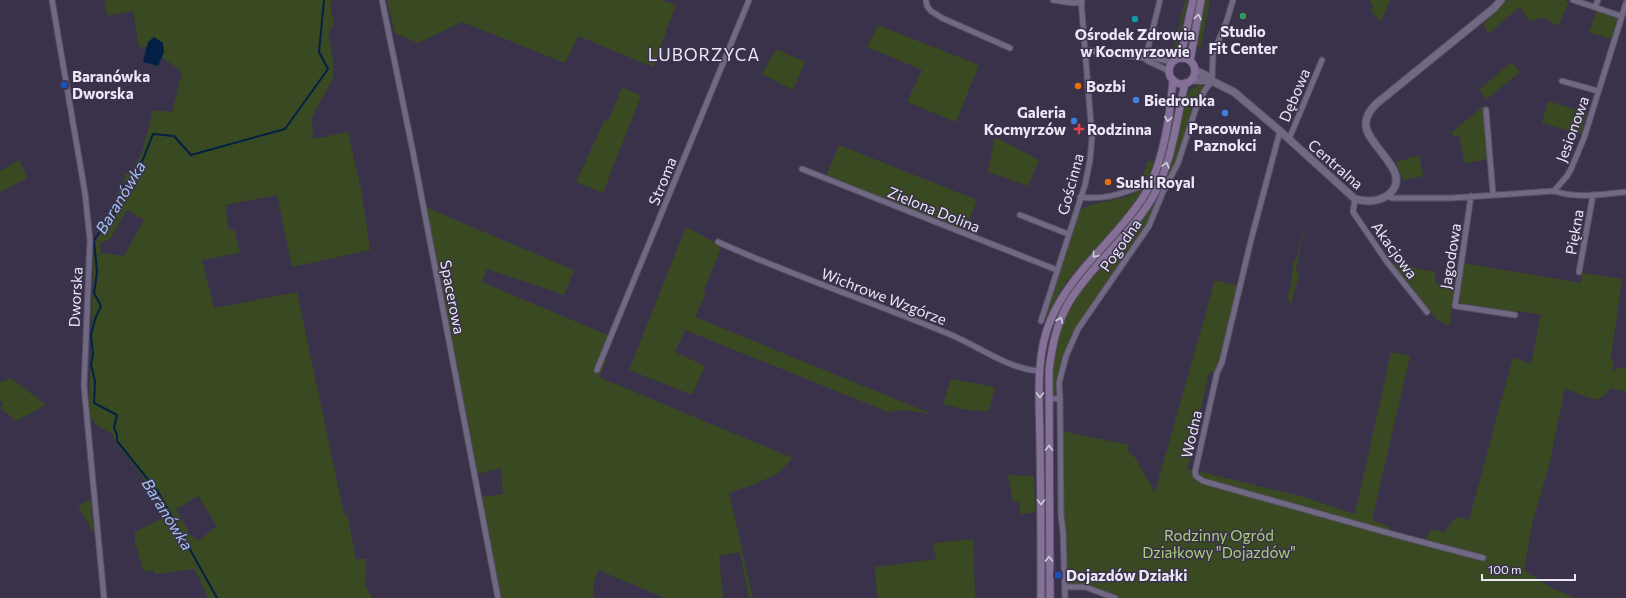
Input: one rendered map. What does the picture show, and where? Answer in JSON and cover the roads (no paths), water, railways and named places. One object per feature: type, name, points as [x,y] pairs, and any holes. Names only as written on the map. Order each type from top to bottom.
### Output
[{"type":"main road","points":[[1179,58],[1193,0]]},
{"type":"main road","points":[[1190,61],[1201,0]]},
{"type":"main road","points":[[1179,58],[1184,58],[1190,61],[1195,70],[1192,80],[1185,83],[1178,83],[1170,75],[1172,62],[1179,58]]},
{"type":"main road","points":[[1041,598],[1040,371],[1044,342],[1056,307],[1078,276],[1129,217],[1143,198],[1152,181],[1166,132],[1174,80]]},
{"type":"main road","points":[[1050,598],[1048,398],[1051,352],[1058,325],[1074,294],[1144,211],[1157,189],[1169,155],[1185,83]]},
{"type":"street","name":"Dworska","points":[[52,0],[85,193],[90,240],[84,386],[104,598]]},
{"type":"street","name":"Spacerowa","points":[[382,0],[413,152],[498,598]]},
{"type":"street","name":"Stroma","points":[[597,370],[749,0]]},
{"type":"street","points":[[926,0],[927,6],[931,11],[942,18],[1010,48]]},
{"type":"street","points":[[1053,0],[1073,3],[1082,1]]},
{"type":"street","points":[[1144,58],[1147,52],[1160,0]]},
{"type":"street","points":[[1212,82],[1213,54],[1228,20],[1233,0]]},
{"type":"street","points":[[1501,0],[1490,12],[1376,104],[1369,113],[1366,121],[1368,134],[1389,162],[1396,178],[1394,188],[1387,195],[1392,198],[1471,196],[1554,191],[1565,194],[1592,195],[1626,192]]},
{"type":"street","points":[[1573,0],[1622,16]]},
{"type":"street","points":[[1594,7],[1598,0]]},
{"type":"street","name":"Gościnna","points":[[1041,321],[1089,168],[1092,144],[1082,1]]},
{"type":"street","name":"Jesionowa","points":[[1554,191],[1571,169],[1584,138],[1626,3]]},
{"type":"street","points":[[1085,50],[1144,58],[1150,57],[1172,62]]},
{"type":"street","points":[[1144,58],[1170,71]]},
{"type":"street","name":"Dębowa","points":[[1289,139],[1322,60]]},
{"type":"street","name":"Centralna","points":[[1195,70],[1207,76],[1212,82]]},
{"type":"street","name":"Centralna","points":[[1192,80],[1212,82],[1234,92],[1280,131],[1355,199],[1373,201],[1387,195]]},
{"type":"street","points":[[1562,81],[1598,91]]},
{"type":"street","name":"Pogodna","points":[[1065,598],[1061,515],[1059,383],[1066,356],[1078,329],[1149,226],[1163,192],[1178,163],[1197,105],[1205,90],[1212,82]]},
{"type":"street","points":[[1486,110],[1493,194]]},
{"type":"street","name":"Wodna","points":[[1280,131],[1250,240],[1222,362],[1217,372],[1195,472],[1196,476],[1203,481],[1402,537],[1483,558]]},
{"type":"street","name":"Zielona Dolina","points":[[802,169],[1057,270]]},
{"type":"street","points":[[1080,197],[1094,199],[1111,196],[1138,187]]},
{"type":"street","name":"Piękna","points":[[1579,272],[1592,195]]},
{"type":"street","name":"Jagodowa","points":[[1471,196],[1455,306],[1515,315]]},
{"type":"street","name":"Akacjowa","points":[[1355,199],[1353,212],[1387,262],[1427,312]]},
{"type":"street","points":[[1020,215],[1068,234]]},
{"type":"street","name":"Wichrowe Wzgórze","points":[[718,242],[952,335],[1007,363],[1031,371],[1040,371]]},
{"type":"street","points":[[1048,398],[1060,399]]},
{"type":"street","points":[[1065,587],[1085,587],[1115,598]]},
{"type":"water","points":[[154,37],[163,43],[164,52],[158,66],[143,62],[148,42]]},
{"type":"waterway","name":"Baranówka","points":[[217,598],[158,492],[117,441],[117,435],[114,428],[117,415],[94,403],[95,381],[91,365],[93,354],[91,335],[95,319],[101,306],[94,293],[97,272],[94,240],[116,211],[124,186],[138,172],[153,134],[174,136],[191,155],[285,129],[328,69],[319,52],[324,0]]},
{"type":"place","name":"Studio Fit Center","points":[[1243,16]]},
{"type":"place","name":"Ośrodek Zdrowia w Kocmyrzowie","points":[[1135,19]]},
{"type":"place","name":"Baranówka Dworska","points":[[64,85]]},
{"type":"place","name":"Bozbi","points":[[1078,86]]},
{"type":"place","name":"Biedronka","points":[[1136,100]]},
{"type":"place","name":"Pracownia Paznokci","points":[[1225,113]]},
{"type":"place","name":"Galeria Kocmyrzów","points":[[1074,121]]},
{"type":"place","name":"Rodzinna","points":[[1079,129]]},
{"type":"place","name":"Sushi Royal","points":[[1108,182]]},
{"type":"place","name":"Dojazdów Działki","points":[[1058,575]]},
{"type":"district","name":"LUBORZYCA","points":[[704,54]]},
{"type":"park label","name":"Rodzinny Ogród Działkowy \"Dojazdów\"","points":[[1219,544]]}]
